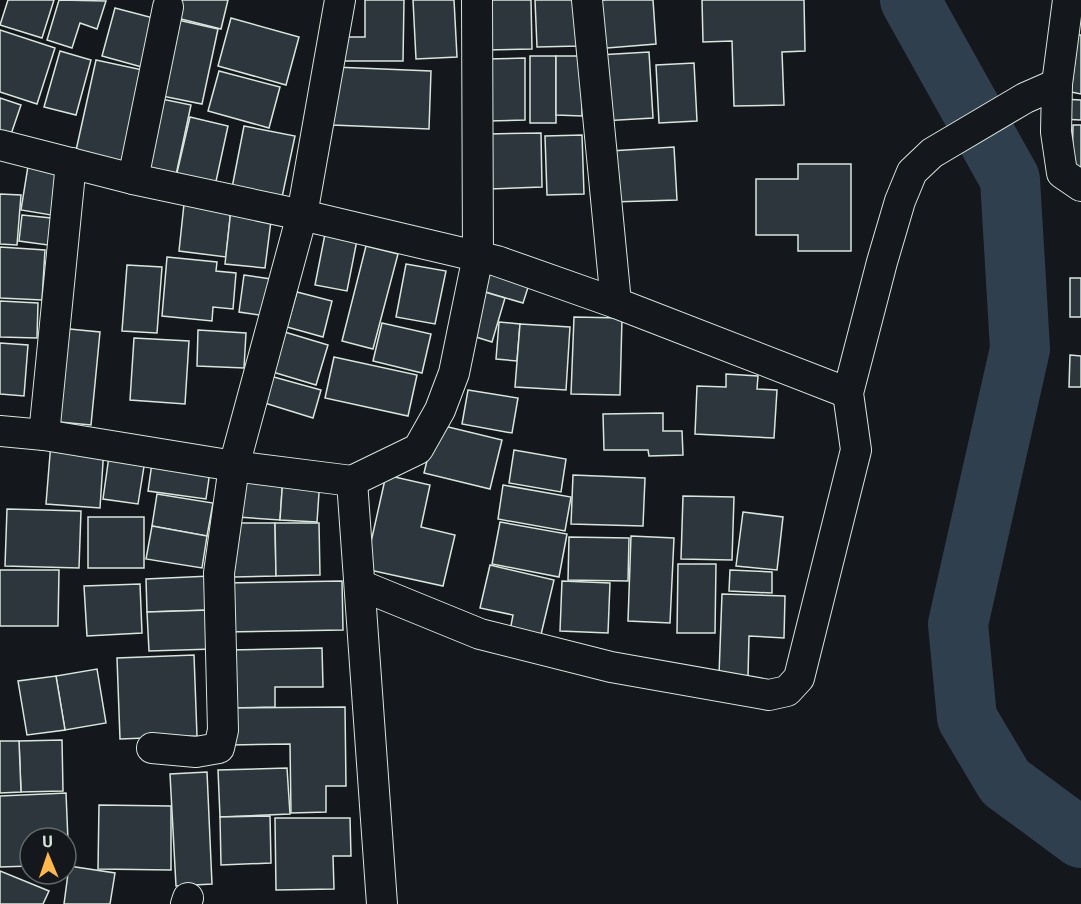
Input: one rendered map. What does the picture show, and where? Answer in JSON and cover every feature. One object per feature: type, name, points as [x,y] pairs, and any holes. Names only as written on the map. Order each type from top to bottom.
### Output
[{"type":"street","points":[[153,748],[196,752],[219,748],[223,730],[219,573],[234,466],[302,215],[340,0]]},
{"type":"street","points":[[0,431],[44,435],[234,466],[352,481],[418,449],[441,410],[454,373],[478,256],[477,0]]},
{"type":"street","points":[[586,0],[616,303]]},
{"type":"street","points":[[1068,0],[1057,84],[1056,132],[1062,174],[1081,186]]},
{"type":"street","points":[[133,179],[168,7]]},
{"type":"street","points":[[360,585],[480,634],[611,667],[769,695],[787,691],[799,678],[856,450],[848,393],[900,201],[912,172],[932,153],[1025,98],[1057,84]]},
{"type":"street","points":[[0,145],[133,179],[302,215],[497,261],[616,303],[848,393]]},
{"type":"street","points":[[44,435],[71,163]]},
{"type":"street","points":[[352,481],[382,904]]},
{"type":"building","points":[[8,0],[54,0],[42,38],[0,25]]},
{"type":"building","points":[[59,0],[106,1],[97,29],[80,23],[72,48],[47,40]]},
{"type":"building","points":[[173,0],[228,0],[221,29],[169,16]]},
{"type":"building","points":[[365,0],[404,0],[403,61],[338,61],[339,37],[365,37]]},
{"type":"building","points":[[413,0],[454,0],[457,57],[416,59]]},
{"type":"building","points":[[485,0],[531,0],[532,49],[486,50]]},
{"type":"building","points":[[535,0],[577,0],[579,46],[537,47]]},
{"type":"building","points":[[653,0],[656,44],[595,49],[591,1]]},
{"type":"building","points":[[702,0],[804,0],[805,51],[782,52],[784,105],[734,106],[732,41],[703,42]]},
{"type":"building","points":[[115,8],[161,20],[149,69],[102,56]]},
{"type":"building","points":[[169,18],[218,29],[202,104],[152,94]]},
{"type":"building","points":[[231,18],[299,37],[286,85],[218,66]]},
{"type":"building","points":[[0,30],[55,48],[37,104],[0,92]]},
{"type":"building","points":[[1078,35],[1081,35],[1081,94],[1071,92]]},
{"type":"building","points":[[60,51],[91,60],[76,115],[44,107]]},
{"type":"building","points":[[649,52],[653,118],[602,121],[598,55]]},
{"type":"building","points":[[530,56],[556,56],[556,123],[530,123]]},
{"type":"building","points":[[556,56],[582,56],[582,116],[556,115]]},
{"type":"building","points":[[525,58],[525,120],[488,121],[487,59]]},
{"type":"building","points":[[96,60],[152,72],[130,167],[75,155]]},
{"type":"building","points":[[694,63],[697,121],[659,123],[656,65]]},
{"type":"building","points":[[334,67],[431,71],[429,129],[332,125]]},
{"type":"building","points":[[219,71],[280,87],[269,128],[208,111]]},
{"type":"building","points":[[0,98],[21,105],[8,143],[0,141]]},
{"type":"building","points":[[157,98],[191,105],[176,175],[142,167]]},
{"type":"building","points":[[1062,99],[1081,100],[1081,120],[1061,119]]},
{"type":"building","points":[[190,117],[228,126],[215,186],[176,177]]},
{"type":"building","points":[[1073,125],[1081,125],[1081,172],[1072,171]]},
{"type":"building","points":[[244,126],[295,136],[281,202],[231,193]]},
{"type":"building","points":[[541,133],[542,187],[489,189],[488,134]]},
{"type":"building","points":[[582,135],[584,194],[547,195],[545,136]]},
{"type":"building","points":[[674,147],[677,200],[612,202],[610,151]]},
{"type":"building","points":[[29,160],[59,166],[51,215],[21,210]]},
{"type":"building","points":[[798,164],[851,164],[851,251],[798,251],[798,235],[756,235],[756,179],[798,179]]},
{"type":"building","points":[[0,194],[21,195],[17,245],[0,244]]},
{"type":"building","points":[[184,204],[231,209],[226,257],[179,251]]},
{"type":"building","points":[[231,209],[272,213],[265,268],[225,264]]},
{"type":"building","points":[[22,215],[51,218],[48,245],[19,241]]},
{"type":"building","points":[[325,234],[357,240],[347,291],[315,285]]},
{"type":"building","points":[[366,246],[398,254],[373,349],[342,341]]},
{"type":"building","points":[[0,247],[45,250],[42,300],[0,298]]},
{"type":"building","points":[[167,257],[217,262],[216,271],[236,273],[233,309],[213,307],[212,321],[162,316]]},
{"type":"building","points":[[406,264],[446,271],[435,324],[396,317]]},
{"type":"building","points":[[483,264],[531,278],[523,303],[475,289]]},
{"type":"building","points":[[127,265],[162,267],[157,333],[122,331]]},
{"type":"building","points":[[244,275],[271,279],[266,316],[239,312]]},
{"type":"building","points":[[1070,278],[1081,278],[1081,317],[1070,317]]},
{"type":"building","points":[[475,289],[505,298],[492,342],[463,333]]},
{"type":"building","points":[[297,292],[332,301],[323,337],[287,327]]},
{"type":"building","points":[[0,301],[38,303],[37,338],[0,337]]},
{"type":"building","points":[[574,317],[622,318],[620,395],[571,394]]},
{"type":"building","points":[[499,322],[520,324],[517,361],[496,359]]},
{"type":"building","points":[[382,323],[431,334],[422,373],[373,361]]},
{"type":"building","points":[[520,324],[570,327],[566,390],[515,387]]},
{"type":"building","points":[[59,328],[100,332],[91,425],[49,421]]},
{"type":"building","points":[[198,330],[246,333],[244,368],[197,366]]},
{"type":"building","points":[[278,330],[328,345],[316,385],[266,370]]},
{"type":"building","points":[[134,338],[189,341],[185,404],[130,400]]},
{"type":"building","points":[[0,343],[28,345],[24,396],[0,394]]},
{"type":"building","points":[[1070,355],[1081,356],[1081,387],[1069,387]]},
{"type":"building","points":[[334,357],[417,375],[408,416],[325,398]]},
{"type":"building","points":[[263,374],[321,390],[313,418],[255,400]]},
{"type":"building","points":[[726,374],[758,376],[757,389],[777,390],[774,438],[695,434],[697,386],[726,387]]},
{"type":"building","points":[[468,390],[518,398],[512,433],[462,424]]},
{"type":"building","points":[[663,413],[663,431],[682,431],[683,455],[649,456],[648,450],[604,450],[603,414]]},
{"type":"building","points":[[436,424],[502,440],[490,489],[424,473]]},
{"type":"building","points":[[51,442],[104,447],[100,508],[46,504]]},
{"type":"building","points":[[110,449],[146,454],[138,504],[103,499]]},
{"type":"building","points":[[514,450],[566,459],[561,492],[509,483]]},
{"type":"building","points":[[153,456],[211,464],[206,499],[148,491]]},
{"type":"building","points":[[241,473],[283,476],[280,520],[238,517]]},
{"type":"building","points":[[386,475],[430,485],[421,527],[455,535],[443,586],[365,569]]},
{"type":"building","points":[[573,475],[645,478],[643,526],[571,524]]},
{"type":"building","points":[[283,476],[320,478],[317,522],[280,520]]},
{"type":"building","points":[[503,485],[571,497],[565,531],[498,519]]},
{"type":"building","points":[[157,494],[213,503],[207,536],[152,526]]},
{"type":"building","points":[[683,496],[734,497],[732,560],[681,559]]},
{"type":"building","points":[[7,509],[81,511],[79,568],[5,566]]},
{"type":"building","points":[[743,512],[783,517],[777,570],[736,566]]},
{"type":"building","points":[[88,517],[144,517],[144,568],[88,568]]},
{"type":"building","points":[[500,522],[567,534],[559,577],[492,564]]},
{"type":"building","points":[[234,523],[275,523],[276,576],[234,577]]},
{"type":"building","points":[[275,523],[319,523],[320,575],[276,576]]},
{"type":"building","points":[[152,526],[207,536],[202,568],[146,559]]},
{"type":"building","points":[[631,536],[674,538],[670,623],[628,621]]},
{"type":"building","points":[[569,537],[629,538],[628,581],[568,580]]},
{"type":"building","points":[[678,564],[716,564],[715,633],[677,633]]},
{"type":"building","points":[[490,565],[554,580],[539,643],[509,636],[513,615],[480,608]]},
{"type":"building","points":[[0,570],[59,570],[58,626],[0,626]]},
{"type":"building","points":[[730,570],[772,572],[772,593],[729,591]]},
{"type":"building","points":[[210,576],[211,610],[147,612],[146,579]]},
{"type":"building","points":[[342,581],[343,630],[223,632],[222,583]]},
{"type":"building","points":[[562,581],[610,583],[608,633],[560,631]]},
{"type":"building","points":[[140,584],[142,633],[87,636],[84,586]]},
{"type":"building","points":[[722,594],[785,596],[784,638],[749,636],[748,676],[719,675]]},
{"type":"building","points":[[211,610],[213,649],[149,651],[147,612]]},
{"type":"building","points":[[322,648],[323,687],[275,687],[275,707],[229,708],[228,650]]},
{"type":"building","points":[[194,655],[197,736],[120,739],[117,658]]},
{"type":"building","points":[[97,669],[106,723],[65,730],[56,676]]},
{"type":"building","points":[[56,676],[65,730],[27,735],[18,681]]},
{"type":"building","points":[[345,707],[346,786],[326,786],[326,812],[291,813],[290,744],[231,745],[231,708]]},
{"type":"building","points":[[62,740],[63,791],[21,792],[19,741]]},
{"type":"building","points":[[0,741],[19,741],[21,792],[0,793]]},
{"type":"building","points":[[287,768],[290,814],[220,817],[218,770]]},
{"type":"building","points":[[207,772],[212,884],[176,886],[170,774]]},
{"type":"building","points":[[66,793],[67,826],[18,826],[18,866],[0,867],[0,796]]},
{"type":"building","points":[[99,805],[171,806],[171,870],[98,869]]},
{"type":"building","points":[[270,816],[271,863],[221,865],[220,817]]},
{"type":"building","points":[[275,818],[350,818],[351,856],[333,856],[334,889],[276,890]]},
{"type":"building","points":[[78,867],[115,873],[110,904],[64,904],[66,886],[78,886]]},
{"type":"building","points":[[0,871],[18,878],[18,886],[37,886],[49,891],[43,904],[0,904]]},
{"type":"waterway","points":[[910,0],[1010,179],[1020,349],[958,624],[967,718],[1005,782],[1081,838]]}]
